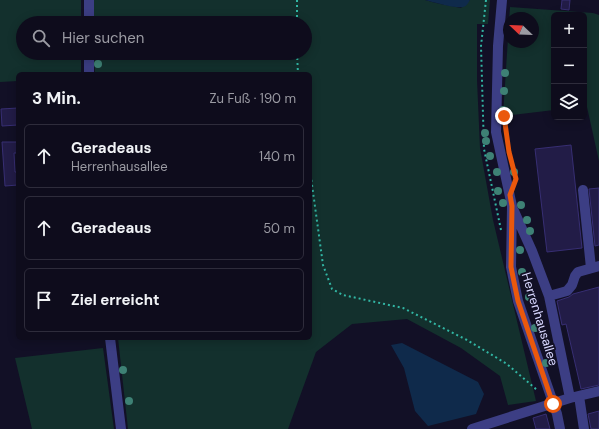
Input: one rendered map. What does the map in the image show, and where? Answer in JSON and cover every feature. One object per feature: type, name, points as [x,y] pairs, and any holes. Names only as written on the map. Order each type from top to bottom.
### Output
[{"type":"street","points":[[89,0],[89,16]]},
{"type":"street","name":"Herrenhausallee","points":[[502,0],[498,46],[496,132],[512,206],[511,267],[518,301],[560,429]]},
{"type":"street","points":[[89,60],[89,72]]},
{"type":"street","points":[[549,296],[567,291],[572,285],[578,272],[595,267],[583,190]]},
{"type":"street","points":[[512,206],[532,251],[549,296],[574,397],[584,429]]},
{"type":"street","points":[[110,340],[121,429]]},
{"type":"street","points":[[472,429],[574,397],[599,391]]},
{"type":"path","points":[[297,0],[297,16]]},
{"type":"path","points":[[297,60],[298,72]]},
{"type":"path","points":[[312,185],[323,265],[332,289],[348,297],[403,308],[467,340],[507,364],[537,389]]},
{"type":"green space","points":[[0,0],[81,0],[81,16],[16,16],[16,60],[81,60],[81,72],[16,72],[16,81],[0,82]]},
{"type":"green space","points":[[94,0],[425,0],[461,8],[470,0],[490,0],[488,24],[477,24],[477,80],[480,148],[493,220],[536,401],[508,405],[500,376],[461,348],[407,319],[352,324],[316,352],[288,429],[128,429],[118,340],[312,340],[312,72],[95,72],[94,60],[312,60],[312,16],[94,16]]},
{"type":"green space","points":[[510,7],[579,12],[551,12],[551,110],[503,116],[507,48],[539,48],[539,12],[510,12]]},
{"type":"green space","points":[[587,13],[599,15],[599,161],[587,107]]},
{"type":"green space","points":[[103,348],[114,429],[32,429],[15,358]]},
{"type":"water","points":[[425,0],[470,0],[466,6],[455,7]]},
{"type":"water","points":[[402,343],[478,382],[484,394],[476,414],[428,426],[415,411],[404,368],[391,345]]},
{"type":"building","points":[[562,0],[570,0],[569,10],[561,9]]},
{"type":"building","points":[[16,108],[16,125],[2,126],[1,109]]},
{"type":"building","points":[[2,142],[16,142],[16,153],[14,153],[16,185],[5,186]]},
{"type":"building","points":[[571,145],[582,248],[547,252],[535,149]]},
{"type":"building","points":[[599,188],[599,245],[595,246],[589,189]]},
{"type":"building","points":[[599,287],[599,385],[581,389],[566,324],[562,325],[557,301],[573,294]]},
{"type":"building","points":[[599,411],[599,429],[591,429],[588,414]]},
{"type":"building","points":[[546,414],[550,429],[536,429],[533,418]]},
{"type":"route","points":[[504,116],[506,137],[516,179],[510,195],[512,206],[511,267],[518,301],[553,404]]}]
